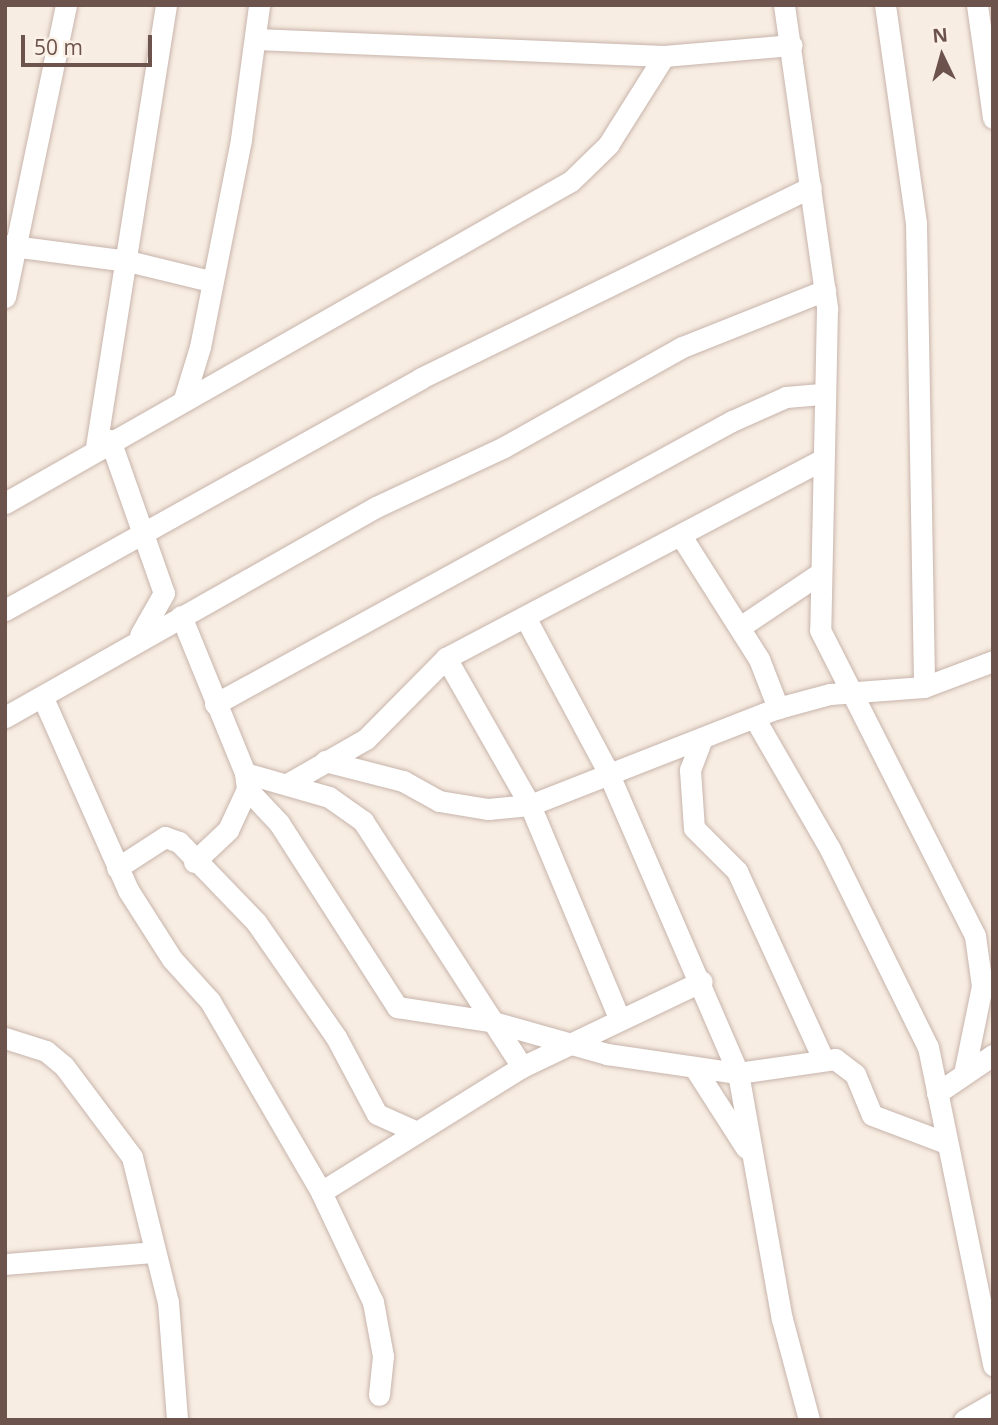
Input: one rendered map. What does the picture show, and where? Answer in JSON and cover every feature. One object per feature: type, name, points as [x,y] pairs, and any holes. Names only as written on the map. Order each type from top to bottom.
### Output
[{"type":"street","points":[[5,297],[11,246],[66,5]]},
{"type":"street","points":[[136,640],[164,593],[146,530],[103,444],[166,5]]},
{"type":"street","points":[[184,398],[201,347],[210,281],[257,39],[259,5]]},
{"type":"street","points":[[784,5],[792,45],[825,289],[821,394],[820,630],[975,936],[982,986],[965,1069]]},
{"type":"street","points":[[885,5],[918,260],[924,687]]},
{"type":"street","points":[[983,18],[993,118]]},
{"type":"street","points":[[257,39],[664,56],[792,45]]},
{"type":"street","points":[[5,503],[184,398],[373,298],[571,181],[608,145],[664,56]]},
{"type":"street","points":[[5,610],[421,378],[811,187]]},
{"type":"street","points":[[11,246],[128,261],[210,281]]},
{"type":"street","points":[[5,717],[43,698],[136,640],[682,347],[825,289]]},
{"type":"street","points":[[215,704],[732,421],[786,397],[821,394]]},
{"type":"street","points":[[287,784],[366,739],[446,658],[821,460]]},
{"type":"street","points":[[681,536],[740,627],[778,708]]},
{"type":"street","points":[[740,627],[820,574]]},
{"type":"street","points":[[181,616],[246,781],[279,823],[387,999],[421,1013],[490,1021],[568,1044],[737,1073],[822,1057],[855,1074],[872,1115],[884,1124],[946,1143]]},
{"type":"street","points":[[525,617],[607,770],[702,981],[737,1073],[749,1153],[793,1373],[809,1420]]},
{"type":"street","points":[[446,658],[530,805],[619,1018]]},
{"type":"street","points":[[326,761],[403,781],[439,801],[488,809],[530,805],[607,770],[701,741],[778,708],[850,692],[924,687],[993,661]]},
{"type":"street","points":[[43,698],[117,867],[172,959],[210,1001],[321,1192],[373,1302],[383,1356],[379,1395]]},
{"type":"street","points":[[755,719],[830,849],[928,1046],[946,1143],[984,1287],[993,1365]]},
{"type":"street","points":[[701,741],[690,770],[694,828],[737,871],[822,1057]]},
{"type":"street","points":[[246,781],[287,784],[329,797],[363,821],[522,1067]]},
{"type":"street","points":[[194,862],[228,830],[246,781]]},
{"type":"street","points":[[117,867],[165,838],[179,842],[194,862],[229,887],[256,922],[336,1037],[377,1114],[417,1132]]},
{"type":"street","points":[[321,1192],[522,1067],[619,1018],[702,981]]},
{"type":"street","points":[[5,1038],[46,1051],[64,1066],[116,1128],[132,1157],[168,1303],[177,1420]]},
{"type":"street","points":[[937,1093],[965,1069],[993,1055]]},
{"type":"street","points":[[694,1067],[749,1153]]},
{"type":"street","points":[[5,1264],[155,1252]]},
{"type":"street","points":[[964,1420],[993,1403]]}]
